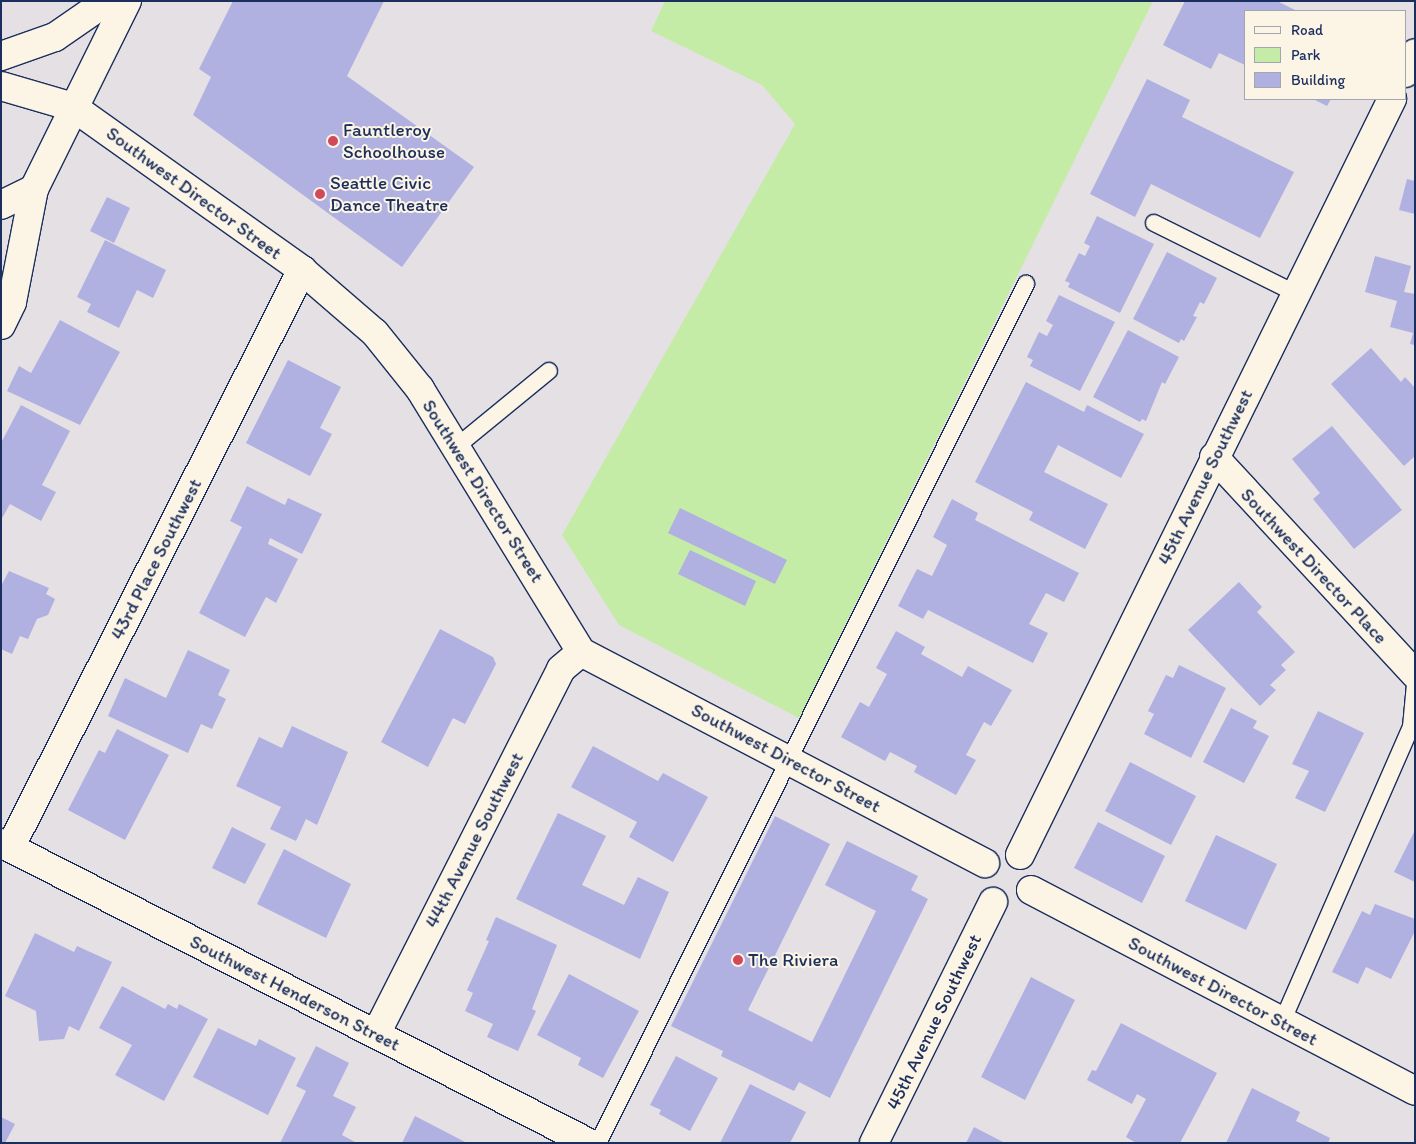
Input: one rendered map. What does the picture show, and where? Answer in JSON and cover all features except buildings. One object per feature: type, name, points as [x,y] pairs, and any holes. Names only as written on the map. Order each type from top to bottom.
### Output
[{"type":"street","points":[[1,56],[55,37],[107,1]]},
{"type":"street","points":[[1,325],[12,302],[34,189],[127,1]]},
{"type":"street","points":[[1406,71],[1415,52]]},
{"type":"street","name":"Southwest Director Street","points":[[1,86],[73,107],[302,270],[375,333],[420,389],[581,652],[789,759],[984,863]]},
{"type":"street","name":"45th Avenue Southwest","points":[[1020,855],[1214,457],[1392,100]]},
{"type":"street","points":[[1,205],[34,189]]},
{"type":"street","name":"43rd Place Southwest","points":[[6,846],[302,270]]},
{"type":"street","name":"Southwest Director Place","points":[[1214,457],[1415,674]]},
{"type":"street","name":"44th Avenue Southwest","points":[[376,1034],[561,669],[581,652]]},
{"type":"street","name":"Southwest Henderson Street","points":[[6,846],[589,1143]]},
{"type":"street","points":[[1004,851],[1020,855],[1033,871],[1032,890],[1019,903],[1002,906],[993,902],[986,897],[979,882],[984,863],[996,853],[1004,851]]},
{"type":"street","name":"Southwest Director Street","points":[[1032,890],[1415,1091]]},
{"type":"street","name":"45th Avenue Southwest","points":[[874,1143],[993,902]]},
{"type":"lane","points":[[1154,223],[1295,293]]},
{"type":"lane","points":[[598,1143],[1026,284]]},
{"type":"lane","points":[[456,447],[549,371]]},
{"type":"lane","points":[[1282,1022],[1411,727],[1415,684]]},
{"type":"green space","points":[[665,1],[1153,1],[799,718],[619,625],[562,535],[795,124],[762,85],[651,31]]},
{"type":"place","name":"Fauntleroy Schoolhouse","points":[[333,141]]},
{"type":"place","name":"Seattle Civic Dance Theatre","points":[[320,194]]},
{"type":"place","name":"The Riviera","points":[[738,960]]}]
